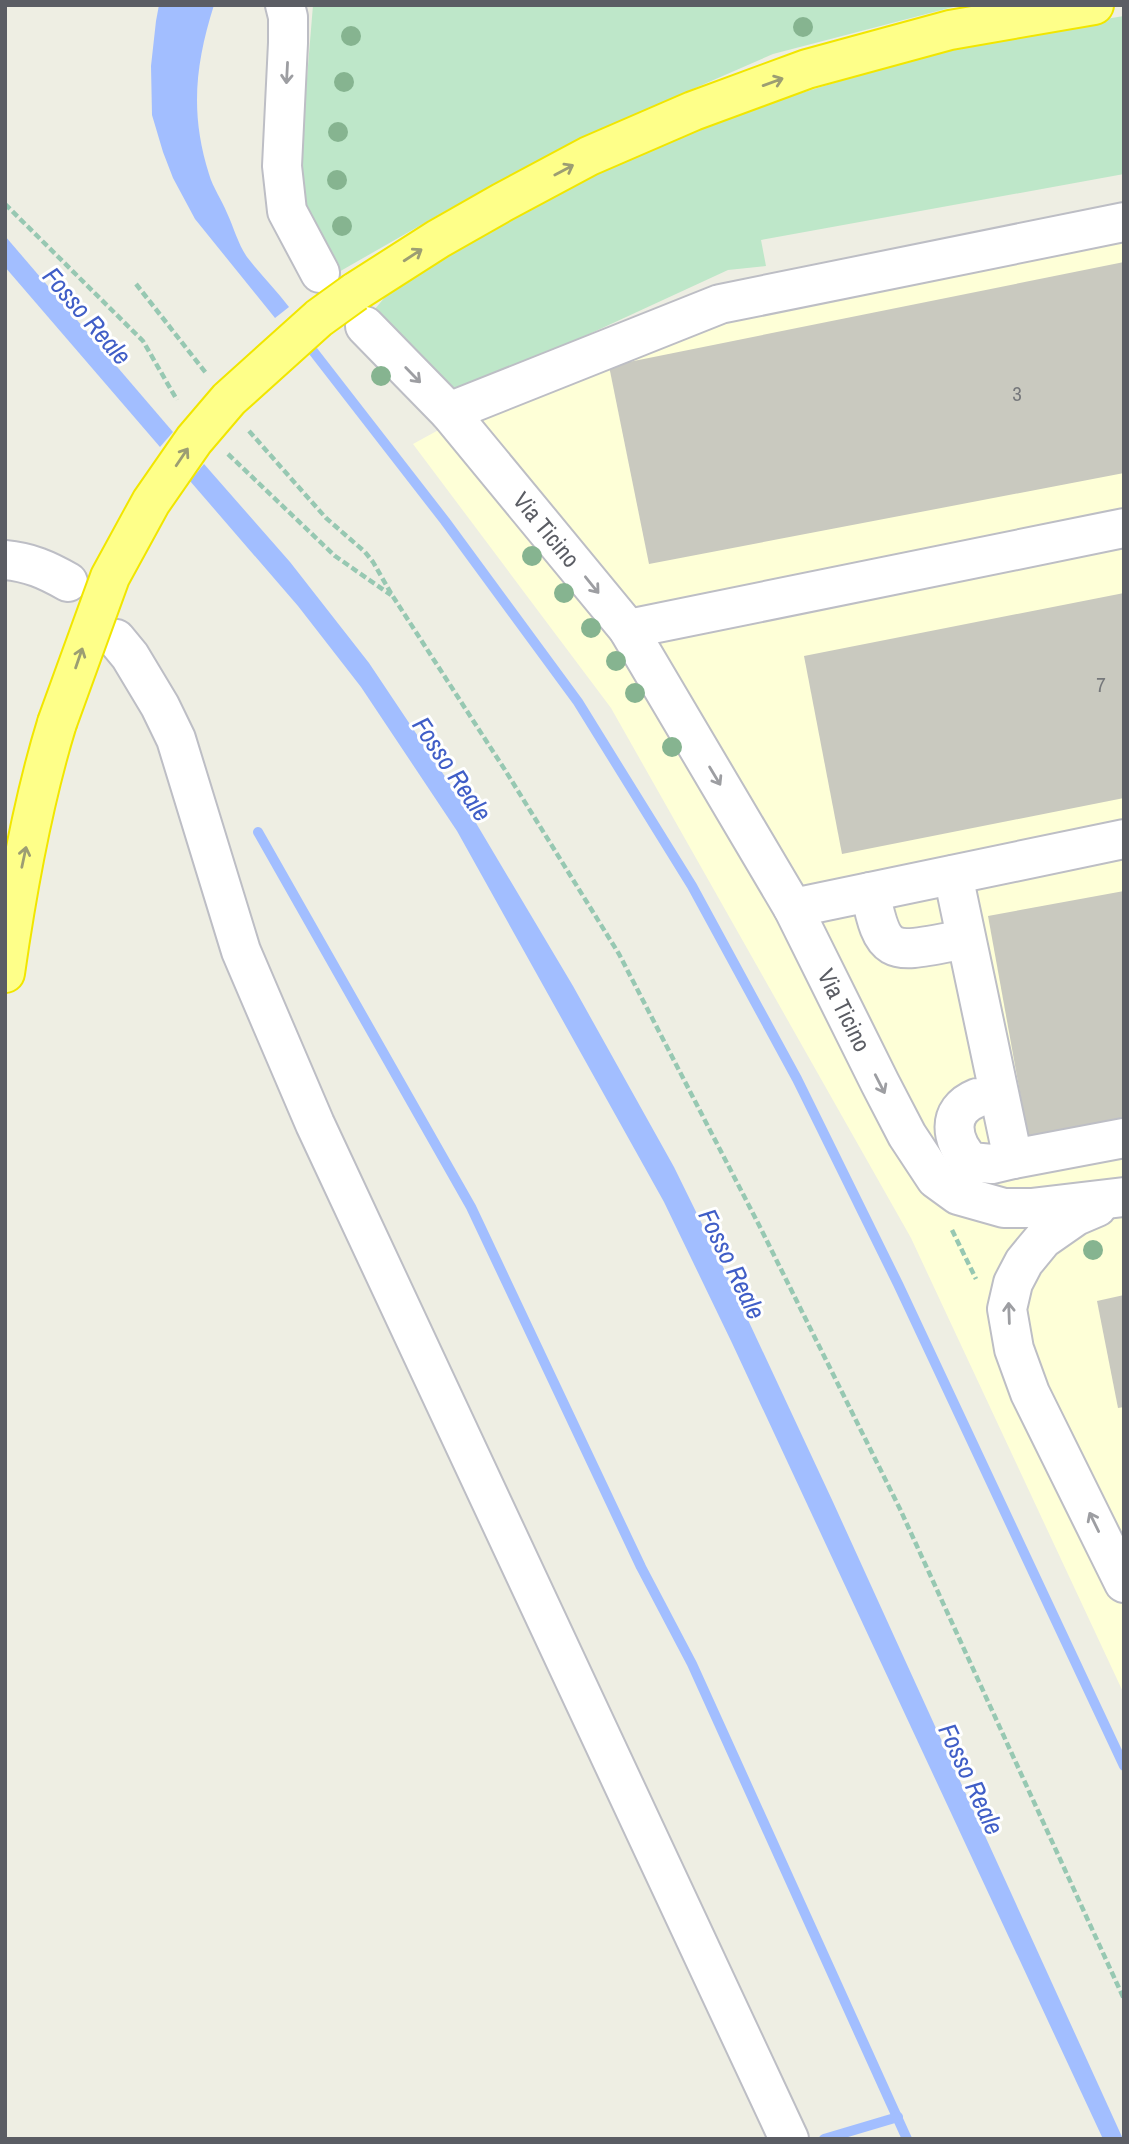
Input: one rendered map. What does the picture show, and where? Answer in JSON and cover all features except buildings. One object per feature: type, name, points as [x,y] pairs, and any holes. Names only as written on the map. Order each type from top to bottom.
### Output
[{"type":"highway","points":[[5,973],[15,899],[45,762],[110,577],[151,502],[194,440],[229,399],[319,318],[360,309],[438,239],[589,156],[693,111],[807,69],[950,30],[1094,5]]},
{"type":"street","points":[[285,5],[288,43],[282,166],[287,211],[320,273]]},
{"type":"street","points":[[449,412],[720,304],[1124,222]]},
{"type":"street","name":"Via Ticino","points":[[360,309],[628,629],[793,908],[907,1135],[936,1179],[958,1195],[1004,1208],[1031,1208],[1119,1198]]},
{"type":"street","points":[[628,629],[1124,528]]},
{"type":"street","points":[[5,560],[26,562],[68,582]]},
{"type":"street","points":[[116,639],[130,656],[176,739],[241,951],[315,1124],[789,2139]]},
{"type":"street","points":[[793,908],[1124,839]]},
{"type":"street","points":[[953,875],[1013,1159]]},
{"type":"street","points":[[870,892],[876,920],[888,942],[895,947],[913,949],[950,942]]},
{"type":"street","points":[[977,1098],[966,1102],[957,1116],[954,1130],[963,1153],[971,1162],[992,1164],[1124,1138]]},
{"type":"street","name":"Via Ticino","points":[[1119,1198],[1076,1216],[1043,1240],[1024,1262],[1013,1283],[1007,1309],[1014,1349],[1030,1393],[1124,1583]]},
{"type":"path","points":[[5,204],[143,341],[177,400]]},
{"type":"path","points":[[136,284],[209,377]]},
{"type":"path","points":[[244,425],[326,519],[365,552],[383,577],[391,595],[505,770],[619,954],[760,1227],[900,1510],[1124,1999]]},
{"type":"path","points":[[221,448],[335,556],[391,595]]},
{"type":"path","points":[[947,1218],[981,1290]]},
{"type":"shaded area","points":[[313,5],[961,5],[773,54],[569,146],[449,209],[337,273],[297,200]]},
{"type":"shaded area","points":[[1124,16],[1124,174],[761,240],[766,266],[728,270],[457,395],[444,385],[375,309],[385,297],[454,250],[577,183],[705,123],[988,38]]},
{"type":"shaded area","points":[[1124,225],[1124,1694],[911,1238],[611,708],[413,444],[624,328]]},
{"type":"water","points":[[159,5],[214,5],[203,48],[197,90],[203,152],[211,179],[244,252],[289,307],[275,318],[195,219],[173,178],[163,152],[152,115],[151,66]]},
{"type":"water","points":[[5,236],[173,432],[160,447],[5,267]]},
{"type":"water","points":[[204,464],[290,562],[369,663],[476,823],[573,986],[674,1167],[833,1502],[1123,2139],[1103,2139],[664,1202],[457,831],[361,687],[298,606],[190,481]]},
{"type":"waterway","points":[[313,351],[445,521],[578,702],[692,886],[797,1079],[898,1284],[1124,1766]]},
{"type":"waterway","points":[[258,832],[471,1207],[641,1567],[692,1664],[907,2139]]},
{"type":"waterway","points":[[824,2139],[898,2117]]},
{"type":"water label","name":"Fosso Reale","points":[[87,316]]},
{"type":"water label","name":"Fosso Reale","points":[[452,769]]},
{"type":"water label","name":"Fosso Reale","points":[[732,1264]]},
{"type":"water label","name":"Fosso Reale","points":[[971,1779]]}]
